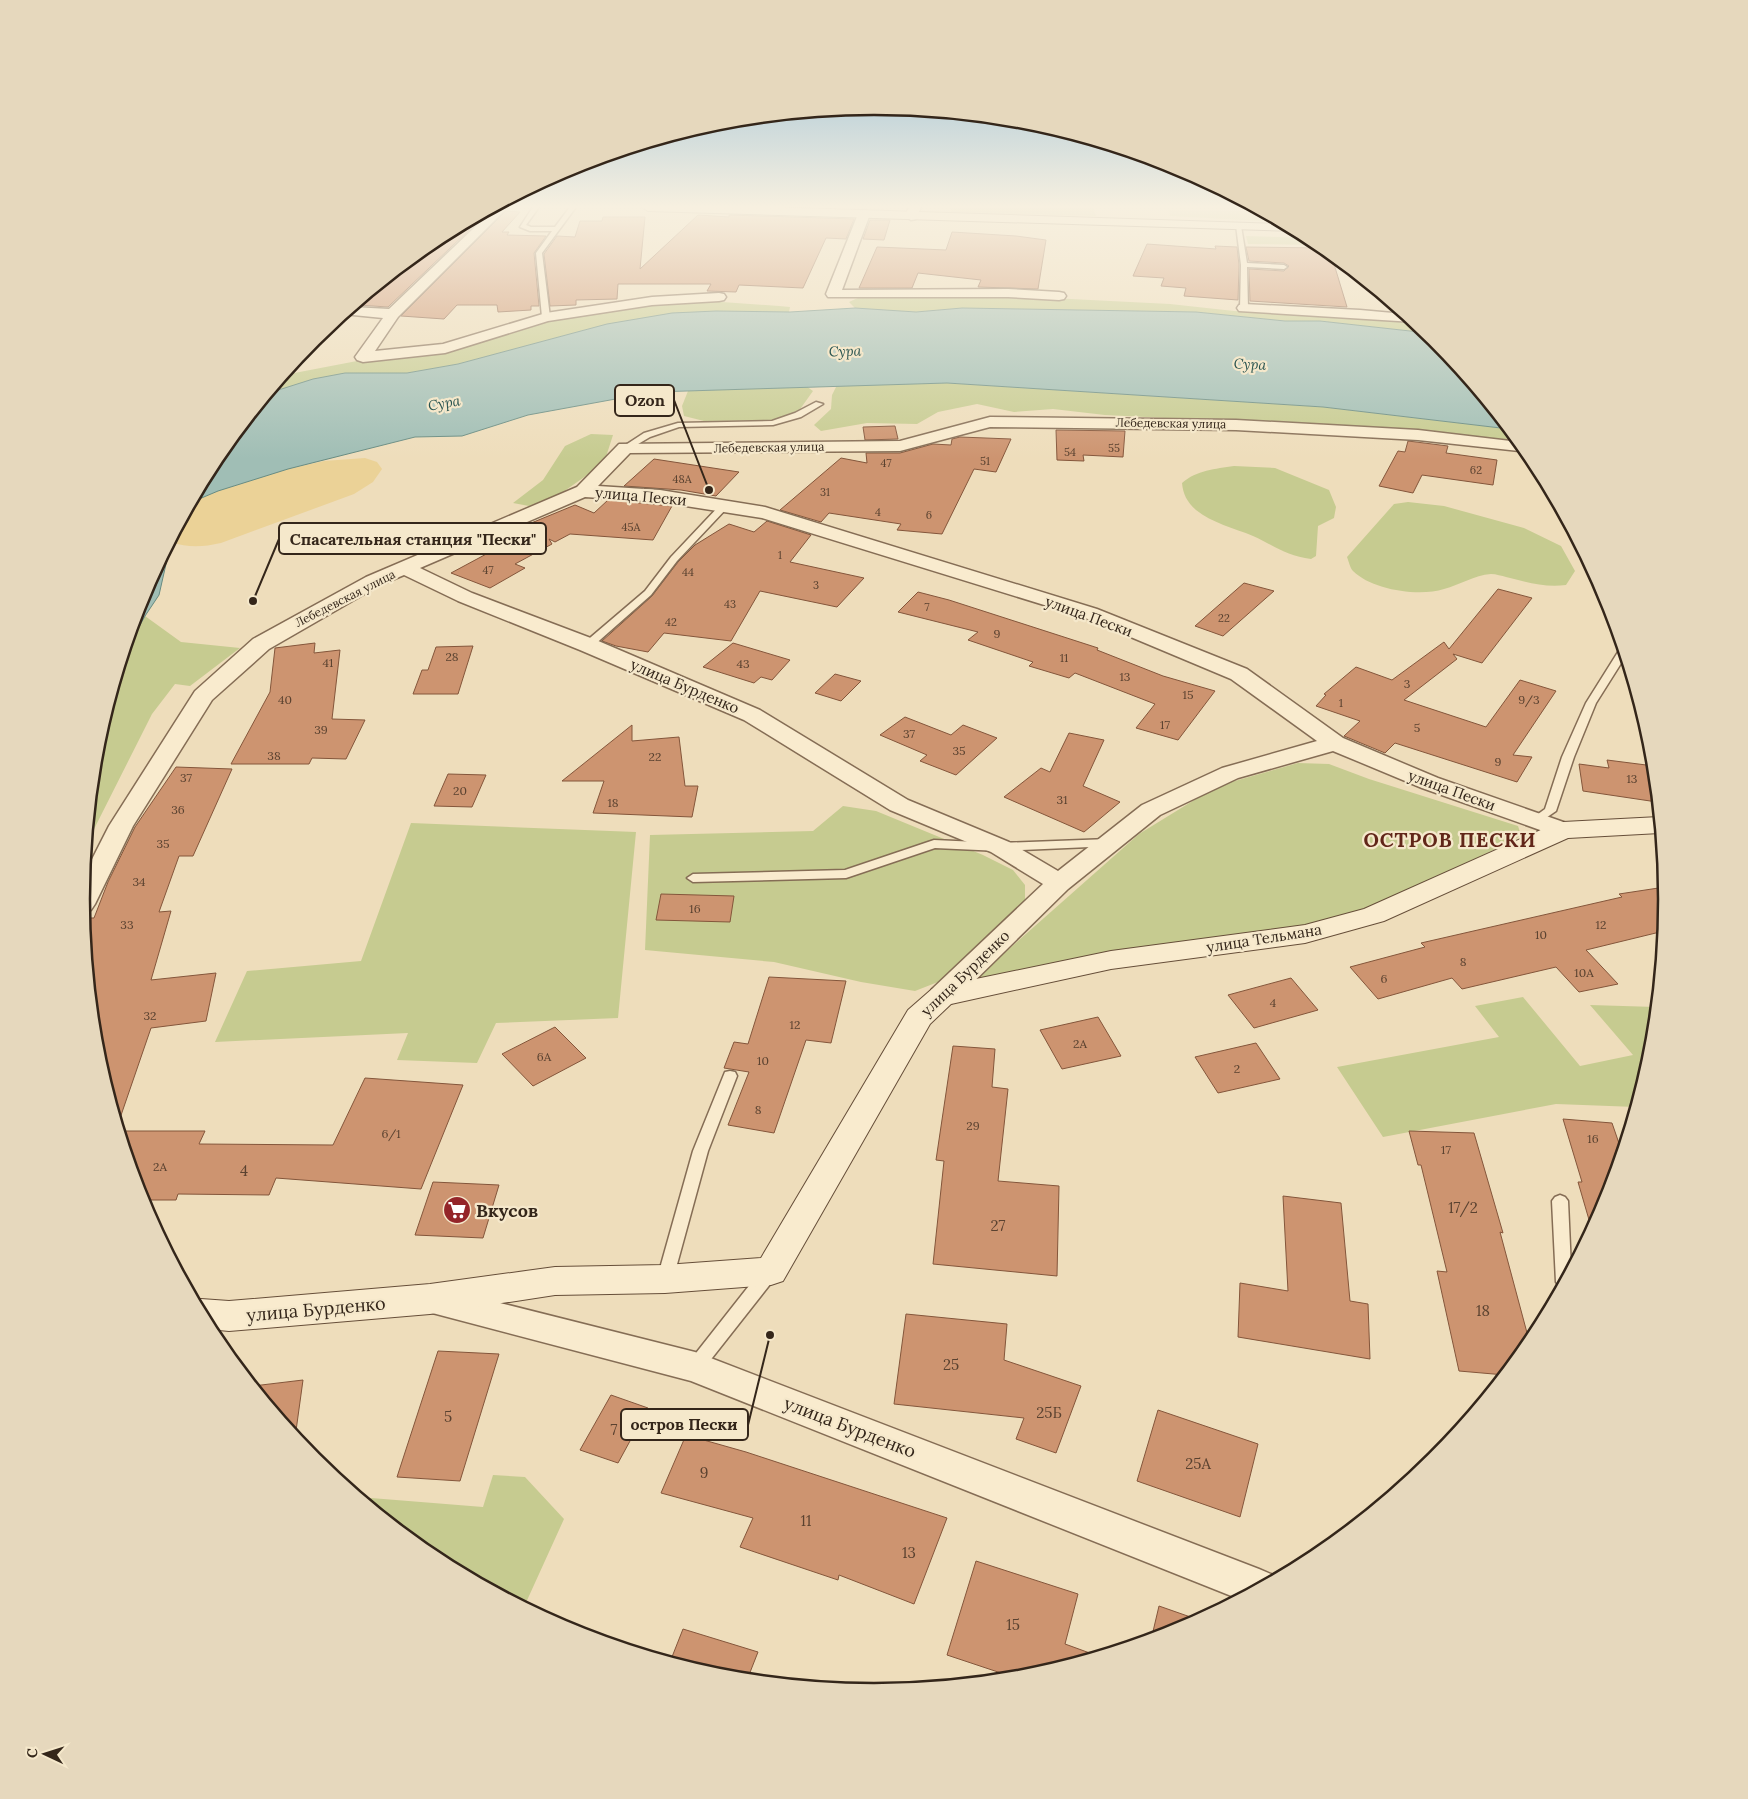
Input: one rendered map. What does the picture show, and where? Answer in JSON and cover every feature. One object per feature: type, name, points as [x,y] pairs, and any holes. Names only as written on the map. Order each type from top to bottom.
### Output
[{"type":"street","points":[[416,291],[393,314],[362,357],[445,348],[546,317],[652,301],[720,298]]},
{"type":"street","points":[[834,291],[833,294],[1008,294],[1059,296]]},
{"type":"street","points":[[1244,308],[1399,318]]},
{"type":"street","points":[[355,312],[393,314]]},
{"type":"street","name":"Лебедевская улица","points":[[90,887],[121,826],[203,696],[261,644],[373,581],[583,491],[625,448],[900,446],[990,422],[1236,425],[1418,435],[1514,447]]},
{"type":"street","name":"улица Пески","points":[[583,491],[660,496],[765,513],[1090,613],[1240,674],[1335,744],[1430,783],[1563,830]]},
{"type":"street","name":"улица Бурденко","points":[[405,568],[465,597],[588,645],[752,715],[899,805],[1000,847],[1059,883]]},
{"type":"street","name":"улица Бурденко","points":[[209,1315],[229,1316],[430,1300],[556,1281],[665,1279],[771,1271],[919,1017],[1059,883],[1151,810],[1230,772],[1335,744]]},
{"type":"street","name":"улица Тельмана","points":[[942,996],[1110,960],[1306,934],[1374,915],[1563,830],[1654,825]]},
{"type":"street","name":"улица Бурденко","points":[[430,1300],[695,1366],[1253,1585]]},
{"type":"lane","points":[[543,291],[546,317]]},
{"type":"lane","points":[[1244,291],[1244,308]]},
{"type":"lane","points":[[625,448],[647,435],[678,425],[773,424],[798,415],[819,404]]},
{"type":"lane","points":[[588,645],[648,593],[674,559],[724,506]]},
{"type":"lane","points":[[1536,820],[1550,811],[1568,757],[1591,703],[1619,658]]},
{"type":"lane","points":[[693,878],[846,874],[934,844],[1000,847],[1109,843]]},
{"type":"lane","points":[[665,1279],[683,1205],[715,1108],[730,1076]]},
{"type":"lane","points":[[1560,1201],[1564,1272]]},
{"type":"lane","points":[[695,1366],[771,1271]]},
{"type":"green space","points":[[1010,296],[1170,304],[1234,311],[1330,315],[1404,322],[1414,331],[1320,321],[1285,321],[1196,312],[962,308],[916,312],[885,311],[855,308],[849,302],[860,297]]},
{"type":"green space","points":[[708,301],[790,307],[789,312],[716,311],[607,324],[458,364],[407,373],[345,373],[279,390],[294,373],[357,361],[406,358],[445,352],[548,320],[649,305]]},
{"type":"green space","points":[[947,383],[1323,407],[1500,428],[1510,442],[1409,430],[1105,415],[1053,409],[1014,412],[977,404],[938,412],[917,424],[867,423],[821,431],[814,425],[831,409],[832,395],[837,385]]},
{"type":"green space","points":[[806,386],[813,391],[798,412],[777,420],[704,421],[684,416],[682,406],[688,391]]},
{"type":"green space","points":[[591,434],[613,435],[604,463],[556,497],[529,506],[513,503],[543,480],[565,446]]},
{"type":"green space","points":[[1234,466],[1275,468],[1329,490],[1336,507],[1334,518],[1318,526],[1316,556],[1311,559],[1287,553],[1253,536],[1202,515],[1193,507],[1186,498],[1182,483],[1200,473]]},
{"type":"green space","points":[[1408,502],[1444,506],[1524,528],[1561,546],[1575,571],[1566,585],[1529,583],[1491,574],[1479,576],[1444,589],[1422,592],[1396,590],[1361,578],[1350,567],[1347,557],[1394,504]]},
{"type":"green space","points":[[145,616],[181,642],[240,648],[190,686],[175,684],[152,714],[94,829],[105,747],[117,697],[141,624]]},
{"type":"green space","points":[[1298,763],[1329,764],[1369,779],[1518,826],[1521,835],[1511,842],[1367,909],[1296,928],[1107,952],[975,979],[1139,834],[1217,786]]},
{"type":"green space","points":[[843,806],[876,811],[983,855],[1013,870],[1025,885],[1025,903],[943,980],[915,991],[861,982],[774,962],[645,950],[650,835],[813,831]]},
{"type":"green space","points":[[411,823],[636,832],[618,1018],[496,1023],[477,1063],[397,1060],[408,1033],[215,1042],[247,971],[361,961]]},
{"type":"green space","points":[[1523,997],[1580,1066],[1633,1055],[1590,1005],[1650,1007],[1643,1052],[1630,1107],[1556,1104],[1383,1137],[1337,1067],[1499,1037],[1475,1006]]},
{"type":"green space","points":[[493,1475],[525,1477],[564,1519],[526,1602],[438,1551],[370,1500],[371,1498],[483,1507]]},
{"type":"sand","points":[[365,458],[377,462],[382,469],[373,482],[354,494],[221,543],[196,546],[176,543],[200,498],[288,469],[324,461]]},
{"type":"water","name":"Сура","points":[[855,308],[916,312],[962,308],[1196,312],[1285,321],[1320,321],[1414,331],[1463,383],[1500,428],[1323,407],[947,383],[654,392],[528,415],[462,436],[415,437],[288,469],[200,498],[252,422],[279,390],[313,379],[345,373],[407,373],[458,364],[607,324],[672,313],[716,311],[790,312]]},
{"type":"water","points":[[166,564],[159,595],[141,624]]},
{"type":"building","points":[[381,291],[405,291],[388,307],[363,305]]},
{"type":"building","points":[[426,291],[538,291],[539,306],[531,306],[531,310],[498,312],[497,305],[457,305],[444,319],[401,316]]},
{"type":"building","points":[[548,291],[618,291],[617,299],[576,300],[576,305],[550,306]]},
{"type":"building","points":[[707,291],[736,291],[736,292]]},
{"type":"building","points":[[1185,291],[1238,291],[1238,300],[1184,296]]},
{"type":"building","points":[[1250,291],[1342,291],[1347,307],[1250,301]]},
{"type":"building","points":[[895,426],[898,439],[865,440],[863,427]]},
{"type":"building","points":[[1056,430],[1125,431],[1123,457],[1083,455],[1084,461],[1057,460]]},
{"type":"building","points":[[960,437],[1011,439],[996,472],[974,469],[942,534],[897,530],[901,524],[829,513],[821,522],[780,510],[841,458],[867,463],[866,453],[900,453],[933,444],[951,445],[952,439]]},
{"type":"building","points":[[1408,441],[1448,446],[1446,453],[1497,460],[1493,485],[1422,475],[1413,493],[1379,486],[1398,451],[1405,452]]},
{"type":"building","points":[[654,459],[739,472],[716,496],[681,490],[624,486]]},
{"type":"building","points":[[608,500],[672,506],[653,540],[570,534],[555,542],[549,539],[552,544],[515,564],[525,568],[490,588],[451,573],[531,530],[524,526],[575,505],[594,513]]},
{"type":"building","points":[[767,521],[811,535],[790,562],[864,578],[837,607],[760,591],[731,641],[664,633],[648,652],[616,646],[602,641],[652,596],[678,562],[695,545],[729,524],[754,532]]},
{"type":"building","points":[[1244,583],[1274,591],[1223,636],[1195,626]]},
{"type":"building","points":[[1498,589],[1532,598],[1482,663],[1453,654],[1457,659],[1404,700],[1486,727],[1520,680],[1556,691],[1513,755],[1532,757],[1517,782],[1395,743],[1385,753],[1344,736],[1360,721],[1316,706],[1326,695],[1324,694],[1356,667],[1392,680],[1444,642],[1449,649]]},
{"type":"building","points":[[918,592],[949,600],[1098,648],[1097,650],[1163,676],[1215,691],[1178,740],[1136,728],[1155,704],[1075,673],[1069,678],[1029,666],[1033,662],[968,640],[978,632],[898,612]]},
{"type":"building","points":[[315,643],[314,653],[340,650],[332,719],[365,720],[346,759],[312,758],[309,764],[231,764],[270,692],[275,648]]},
{"type":"building","points":[[733,643],[790,660],[772,680],[761,677],[754,683],[703,667]]},
{"type":"building","points":[[473,646],[458,694],[413,694],[422,670],[428,670],[436,647]]},
{"type":"building","points":[[835,674],[861,681],[841,701],[815,693]]},
{"type":"building","points":[[905,717],[951,735],[963,725],[997,738],[956,775],[920,761],[927,755],[880,735]]},
{"type":"building","points":[[632,725],[632,741],[679,737],[685,786],[698,786],[692,817],[593,813],[604,781],[562,781]]},
{"type":"building","points":[[1069,733],[1104,740],[1083,786],[1120,802],[1084,832],[1004,797],[1041,768],[1050,772]]},
{"type":"building","points":[[1607,760],[1646,765],[1651,801],[1583,791],[1579,764],[1609,768]]},
{"type":"building","points":[[176,767],[232,769],[193,856],[179,856],[159,912],[171,911],[151,980],[216,973],[206,1021],[151,1028],[121,1115],[105,1052],[97,1002],[91,918],[94,918],[108,882],[135,827]]},
{"type":"building","points":[[448,774],[486,775],[472,807],[434,806]]},
{"type":"building","points":[[1658,888],[1658,900],[1657,933],[1586,950],[1618,984],[1579,992],[1556,967],[1462,989],[1452,978],[1378,999],[1350,967],[1425,947],[1421,943],[1622,897],[1619,894]]},
{"type":"building","points":[[661,894],[734,896],[730,922],[656,920]]},
{"type":"building","points":[[769,977],[846,981],[831,1043],[806,1040],[774,1133],[728,1125],[749,1072],[724,1068],[734,1042],[748,1044]]},
{"type":"building","points":[[1291,978],[1318,1010],[1254,1028],[1228,995]]},
{"type":"building","points":[[1098,1017],[1121,1056],[1062,1069],[1040,1030]]},
{"type":"building","points":[[555,1027],[586,1058],[533,1086],[502,1054]]},
{"type":"building","points":[[1256,1043],[1280,1079],[1218,1093],[1195,1057]]},
{"type":"building","points":[[953,1046],[995,1049],[992,1087],[1008,1089],[998,1181],[1059,1186],[1057,1276],[933,1264],[944,1161],[936,1160]]},
{"type":"building","points":[[365,1078],[463,1085],[421,1189],[276,1178],[269,1195],[178,1194],[176,1200],[150,1200],[126,1131],[205,1131],[199,1144],[333,1145]]},
{"type":"building","points":[[1563,1119],[1612,1123],[1619,1143],[1589,1220],[1578,1182],[1582,1182]]},
{"type":"building","points":[[1409,1131],[1474,1133],[1503,1233],[1500,1232],[1527,1333],[1498,1374],[1459,1371],[1437,1271],[1447,1272],[1421,1165],[1418,1165]]},
{"type":"building","name":"Вкусов","points":[[433,1182],[499,1185],[483,1238],[415,1235]]},
{"type":"building","points":[[1283,1196],[1341,1203],[1350,1301],[1368,1304],[1370,1359],[1238,1337],[1240,1283],[1288,1291]]},
{"type":"building","points":[[906,1314],[1007,1324],[1004,1360],[1081,1386],[1056,1453],[1016,1439],[1024,1418],[894,1404]]},
{"type":"building","points":[[438,1351],[499,1354],[460,1481],[397,1477]]},
{"type":"building","points":[[303,1380],[296,1428],[285,1416],[259,1385]]},
{"type":"building","points":[[611,1395],[648,1408],[618,1463],[580,1450]]},
{"type":"building","points":[[1158,1410],[1258,1444],[1240,1517],[1137,1481]]},
{"type":"building","points":[[686,1435],[746,1452],[947,1518],[914,1604],[839,1575],[838,1580],[740,1547],[753,1518],[661,1493]]},
{"type":"building","points":[[976,1561],[1078,1594],[1065,1644],[1090,1653],[1000,1673],[947,1655]]},
{"type":"building","points":[[1159,1606],[1190,1617],[1174,1624],[1153,1632]]},
{"type":"building","points":[[683,1629],[758,1652],[750,1673],[672,1657]]},
{"type":"place","name":"Ozon","points":[[709,490]]},
{"type":"place","name":"Спасательная станция \"Пески\"","points":[[253,601]]},
{"type":"place","name":"Вкусов","points":[[457,1210]]},
{"type":"place","name":"остров Пески","points":[[770,1335]]},
{"type":"district","name":"ОСТРОВ ПЕСКИ","points":[[1450,839]]}]
